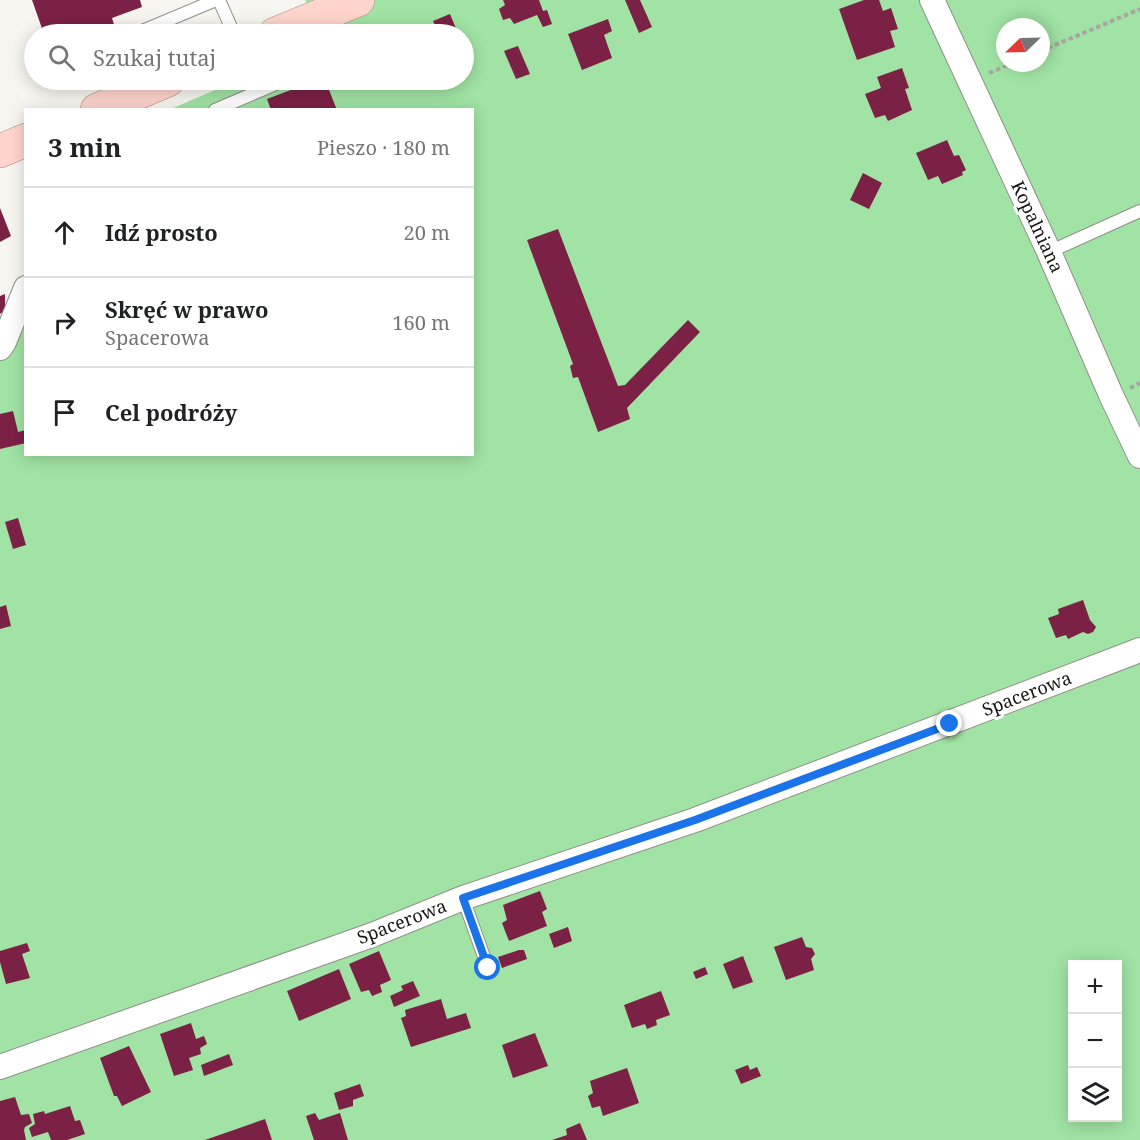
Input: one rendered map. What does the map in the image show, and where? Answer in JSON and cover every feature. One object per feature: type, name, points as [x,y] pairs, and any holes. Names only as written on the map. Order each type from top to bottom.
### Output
[{"type":"highway","points":[[299,24],[358,0]]},
{"type":"highway","points":[[102,108],[144,90]]},
{"type":"highway","points":[[0,151],[24,141]]},
{"type":"street","name":"Kopalniana","points":[[932,0],[1139,452]]},
{"type":"street","points":[[0,348],[24,293]]},
{"type":"street","name":"Spacerowa","points":[[0,1067],[372,935],[463,898],[695,820],[1140,650]]},
{"type":"lane","points":[[159,24],[217,0],[229,24]]},
{"type":"lane","points":[[220,108],[262,90]]},
{"type":"lane","points":[[1049,252],[1140,211]]},
{"type":"lane","points":[[463,898],[488,968]]},
{"type":"path","points":[[1050,47],[1140,9]]},
{"type":"green space","points":[[305,0],[1140,0],[1140,1140],[0,1140],[0,335],[24,284],[24,456],[474,456],[474,108],[173,108],[215,90],[474,90],[474,24],[316,24]]},
{"type":"building","points":[[32,0],[140,0],[142,7],[112,18],[114,24],[40,24]]},
{"type":"building","points":[[503,0],[539,0],[543,11],[547,10],[552,24],[543,27],[537,15],[514,24],[510,18],[503,20],[499,9],[505,5]]},
{"type":"building","points":[[625,0],[640,0],[652,27],[639,33]]},
{"type":"building","points":[[864,0],[879,0],[883,11],[891,8],[898,29],[890,31],[895,47],[857,60],[839,9]]},
{"type":"building","points":[[450,14],[454,24],[434,24],[433,21]]},
{"type":"building","points":[[608,19],[612,31],[604,35],[612,58],[582,70],[568,34]]},
{"type":"building","points":[[518,46],[530,74],[516,79],[504,51]]},
{"type":"building","points":[[902,68],[909,88],[905,89],[912,110],[888,121],[885,115],[875,118],[865,94],[881,88],[877,77]]},
{"type":"building","points":[[291,90],[329,90],[336,108],[270,108],[267,99]]},
{"type":"building","points":[[947,140],[954,156],[959,155],[966,170],[962,172],[963,175],[942,184],[938,176],[928,180],[916,153]]},
{"type":"building","points":[[863,173],[882,183],[869,209],[850,200]]},
{"type":"building","points":[[0,208],[11,236],[0,242]]},
{"type":"building","points":[[558,229],[618,386],[625,385],[688,320],[700,332],[627,408],[630,419],[598,432],[578,377],[573,378],[570,366],[573,364],[527,240]]},
{"type":"building","points":[[5,294],[5,310],[0,314],[0,296]]},
{"type":"building","points":[[13,411],[18,432],[24,430],[24,443],[0,449],[0,414]]},
{"type":"building","points":[[18,518],[26,545],[13,549],[5,522]]},
{"type":"building","points":[[1083,600],[1090,620],[1096,627],[1093,632],[1088,634],[1083,632],[1068,639],[1066,635],[1056,638],[1048,618],[1059,614],[1058,609]]},
{"type":"building","points":[[6,605],[11,626],[0,629],[0,607]]},
{"type":"building","points":[[540,891],[547,909],[542,912],[547,926],[509,941],[502,923],[507,920],[503,905]]},
{"type":"building","points":[[568,927],[572,941],[554,948],[549,934]]},
{"type":"building","points":[[802,937],[806,947],[812,948],[815,954],[811,959],[814,970],[786,980],[774,947]]},
{"type":"building","points":[[27,943],[30,951],[22,954],[30,978],[6,984],[0,962],[0,951]]},
{"type":"building","points":[[524,950],[527,959],[502,968],[498,957]]},
{"type":"building","points":[[379,951],[391,980],[380,985],[382,992],[372,996],[369,990],[361,992],[349,964]]},
{"type":"building","points":[[743,956],[753,982],[733,989],[723,964]]},
{"type":"building","points":[[705,967],[708,974],[696,979],[693,972]]},
{"type":"building","points":[[339,969],[351,999],[299,1021],[287,991]]},
{"type":"building","points":[[413,981],[420,996],[394,1007],[390,996],[403,990],[401,986]]},
{"type":"building","points":[[661,991],[670,1015],[656,1020],[657,1025],[647,1029],[645,1024],[632,1028],[624,1005]]},
{"type":"building","points":[[441,999],[447,1019],[466,1013],[471,1028],[411,1047],[401,1018],[406,1016],[405,1010]]},
{"type":"building","points":[[191,1023],[196,1039],[204,1036],[207,1044],[200,1048],[201,1054],[189,1058],[193,1070],[174,1076],[160,1034]]},
{"type":"building","points":[[535,1033],[548,1066],[513,1078],[502,1045]]},
{"type":"building","points":[[129,1046],[151,1092],[122,1106],[117,1096],[114,1096],[100,1058]]},
{"type":"building","points":[[229,1054],[233,1065],[204,1076],[201,1065]]},
{"type":"building","points":[[748,1065],[750,1070],[757,1067],[761,1076],[741,1084],[735,1070]]},
{"type":"building","points":[[627,1068],[639,1103],[603,1116],[600,1106],[592,1108],[588,1096],[593,1093],[590,1081]]},
{"type":"building","points":[[360,1084],[364,1096],[353,1100],[353,1106],[339,1110],[334,1093]]},
{"type":"building","points":[[15,1097],[21,1115],[29,1114],[32,1123],[25,1127],[26,1140],[0,1140],[0,1101]]},
{"type":"building","points":[[70,1106],[75,1121],[80,1120],[85,1134],[67,1140],[51,1140],[48,1132],[32,1137],[29,1128],[35,1124],[33,1114],[44,1111],[45,1114]]},
{"type":"building","points":[[315,1113],[319,1120],[340,1113],[348,1140],[314,1140],[306,1116]]},
{"type":"building","points":[[265,1119],[272,1140],[205,1140]]},
{"type":"building","points":[[580,1123],[587,1140],[552,1140],[567,1135],[566,1129]]},
{"type":"route","points":[[488,968],[463,898],[695,820],[950,724]]}]
